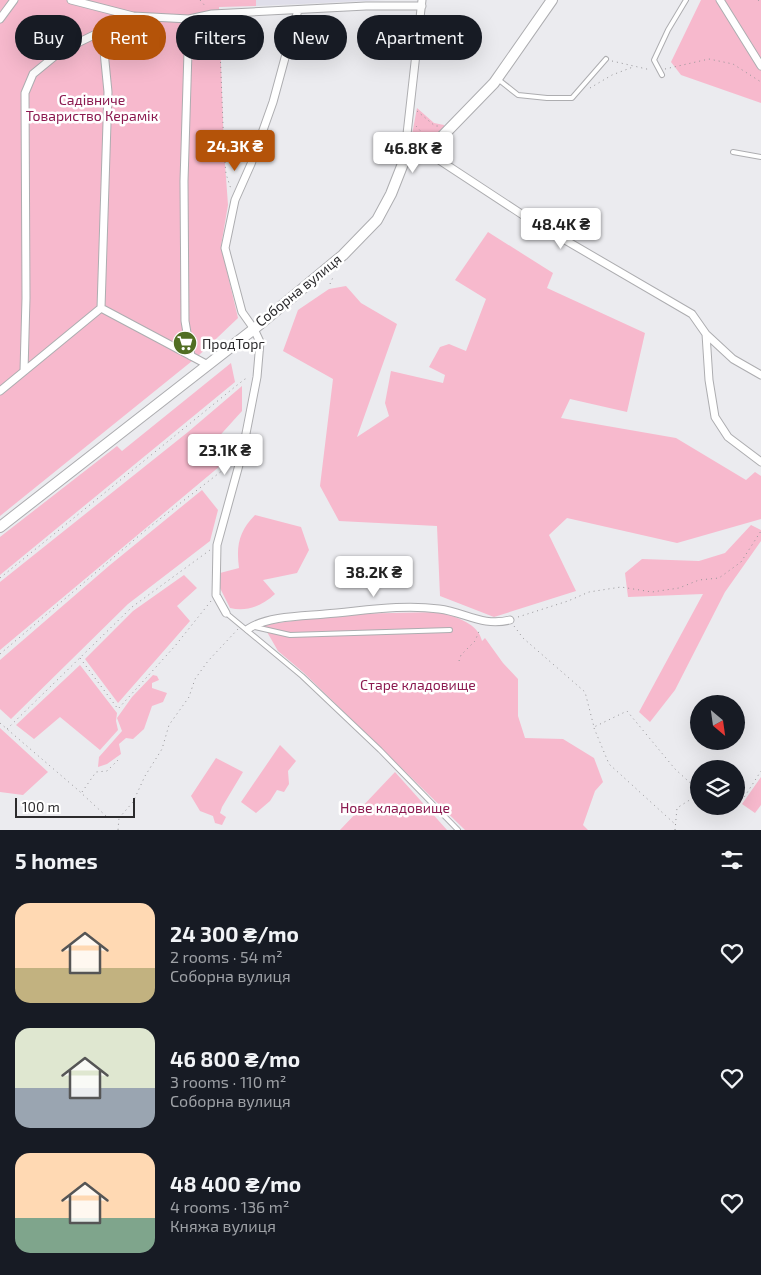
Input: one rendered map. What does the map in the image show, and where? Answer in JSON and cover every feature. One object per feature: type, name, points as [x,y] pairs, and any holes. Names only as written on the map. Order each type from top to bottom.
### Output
[{"type":"main road","points":[[404,161],[427,152],[497,79],[552,0]]},
{"type":"main road","name":"Соборна вулиця","points":[[254,329],[343,255],[377,220],[391,194],[404,161]]},
{"type":"main road","points":[[0,527],[254,329]]},
{"type":"street","points":[[0,19],[14,0]]},
{"type":"street","points":[[71,0],[129,15]]},
{"type":"street","points":[[720,0],[740,29],[761,66]]},
{"type":"street","points":[[210,15],[422,3],[404,161]]},
{"type":"street","name":"Соборна вулиця","points":[[254,329],[242,312],[225,248],[235,200],[251,164],[272,102],[298,10]]},
{"type":"street","points":[[24,371],[26,298],[25,93],[32,74],[61,51],[92,36]]},
{"type":"street","points":[[0,391],[101,308],[108,92],[105,60]]},
{"type":"street","points":[[188,60],[184,181],[185,321],[191,356]]},
{"type":"street","points":[[427,152],[529,219],[692,314],[706,334],[733,359],[761,375]]},
{"type":"street","points":[[101,308],[208,365]]},
{"type":"street","points":[[226,613],[216,594],[217,545],[242,454],[257,378],[260,342],[254,329]]},
{"type":"street","points":[[706,334],[709,380],[715,417],[728,437],[761,462]]},
{"type":"street","points":[[247,627],[257,623],[307,615],[411,607],[440,609],[484,621],[510,620]]},
{"type":"lane","points":[[661,73],[654,60],[668,30],[686,0]]},
{"type":"lane","points":[[497,79],[518,95],[572,98],[606,59]]},
{"type":"lane","points":[[733,152],[761,157]]},
{"type":"lane","points":[[226,613],[247,627],[302,676],[380,750],[458,830]]},
{"type":"lane","points":[[247,627],[290,635],[450,630]]},
{"type":"path","points":[[200,0],[215,14],[226,174],[235,200]]},
{"type":"path","points":[[758,0],[761,3]]},
{"type":"path","points":[[606,59],[661,73],[709,59],[734,64],[761,82]]},
{"type":"path","points":[[588,89],[634,66]]},
{"type":"path","points":[[415,109],[435,126],[451,127]]},
{"type":"path","points":[[414,123],[427,138],[436,143]]},
{"type":"path","points":[[0,578],[245,379],[257,378]]},
{"type":"path","points":[[0,654],[148,529],[242,454]]},
{"type":"path","points":[[676,825],[609,764],[594,727],[585,692],[523,638],[510,620],[589,592],[621,587],[652,592],[679,588],[699,580],[719,578],[741,562],[761,531]]},
{"type":"path","points":[[7,729],[132,607],[217,545]]},
{"type":"path","points":[[80,658],[118,709],[175,646],[216,594]]},
{"type":"path","points":[[459,661],[461,655],[475,641],[484,621]]},
{"type":"path","points":[[118,830],[119,818],[133,802],[145,776],[162,750],[169,725],[189,697],[195,679],[208,661],[247,627]]},
{"type":"path","points":[[594,727],[627,711],[675,769],[690,783]]},
{"type":"path","points":[[0,723],[106,816],[119,818]]},
{"type":"path","points":[[81,793],[96,772],[107,771],[120,758]]},
{"type":"path","points":[[745,796],[761,771]]},
{"type":"path","points":[[675,830],[677,808],[690,799]]},
{"type":"shaded area","points":[[256,0],[386,0],[256,6]]},
{"type":"green space","name":"Садівниче Товариство Керамік","points":[[0,0],[256,0],[256,6],[219,7],[219,15],[176,15],[176,60],[221,60],[228,205],[221,246],[238,318],[197,357],[0,516]]},
{"type":"green space","points":[[701,0],[761,0],[761,103],[681,75],[671,62]]},
{"type":"green space","points":[[417,108],[434,123],[444,125],[444,130],[422,146],[413,145],[411,140]]},
{"type":"green space","points":[[488,232],[553,273],[547,288],[645,333],[627,412],[570,399],[561,418],[676,438],[746,480],[755,472],[761,476],[761,519],[677,543],[567,518],[549,535],[576,591],[494,617],[440,596],[437,526],[339,521],[320,486],[333,379],[283,351],[298,310],[329,289],[346,286],[361,303],[397,324],[357,437],[389,416],[385,403],[391,371],[443,383],[445,375],[429,367],[440,347],[449,344],[466,351],[486,299],[455,280]]},
{"type":"green space","points":[[231,363],[235,382],[0,575],[0,537],[117,446],[122,451]]},
{"type":"green space","points":[[242,386],[242,411],[214,442],[226,461],[0,650],[0,582],[188,432]]},
{"type":"green space","points":[[202,490],[218,510],[210,541],[128,604],[11,719],[0,709],[0,660],[110,565]]},
{"type":"green space","points":[[255,515],[301,527],[309,550],[297,573],[263,580],[275,594],[270,598],[254,607],[230,608],[219,586],[220,573],[239,568],[238,553],[240,539],[245,527]]},
{"type":"green space","points":[[751,525],[761,530],[761,541],[725,592],[675,690],[650,722],[639,712],[703,594],[628,597],[625,573],[642,559],[699,561],[725,553]]},
{"type":"green space","points":[[184,575],[197,588],[177,606],[190,621],[118,703],[85,659],[133,611]]},
{"type":"green space","name":"Старе кладовище","points":[[441,612],[471,625],[480,635],[482,641],[485,638],[503,663],[518,679],[518,716],[525,738],[563,739],[594,758],[603,782],[595,791],[583,825],[588,830],[465,830],[304,673],[278,651],[263,625],[343,614]]},
{"type":"green space","points":[[80,665],[117,713],[118,730],[100,750],[60,717],[34,739],[16,725]]},
{"type":"green space","points":[[153,675],[157,676],[159,680],[152,683],[152,688],[167,693],[163,702],[152,706],[144,729],[133,739],[126,738],[119,744],[121,754],[107,764],[98,767],[99,757],[122,731],[117,718],[132,697]]},
{"type":"green space","points":[[0,728],[48,772],[23,795],[0,792]]},
{"type":"green space","points":[[280,745],[296,761],[288,771],[289,784],[284,792],[277,790],[270,801],[256,813],[241,802]]},
{"type":"green space","points":[[216,758],[243,772],[222,807],[220,813],[226,817],[222,825],[215,823],[213,816],[200,811],[191,796]]},
{"type":"green space","name":"Нове кладовище","points":[[395,772],[447,830],[340,830]]},
{"type":"green space","points":[[761,777],[761,805],[755,813],[745,806],[745,800]]},
{"type":"place","name":"ПродТорг","points":[[185,343]]}]
